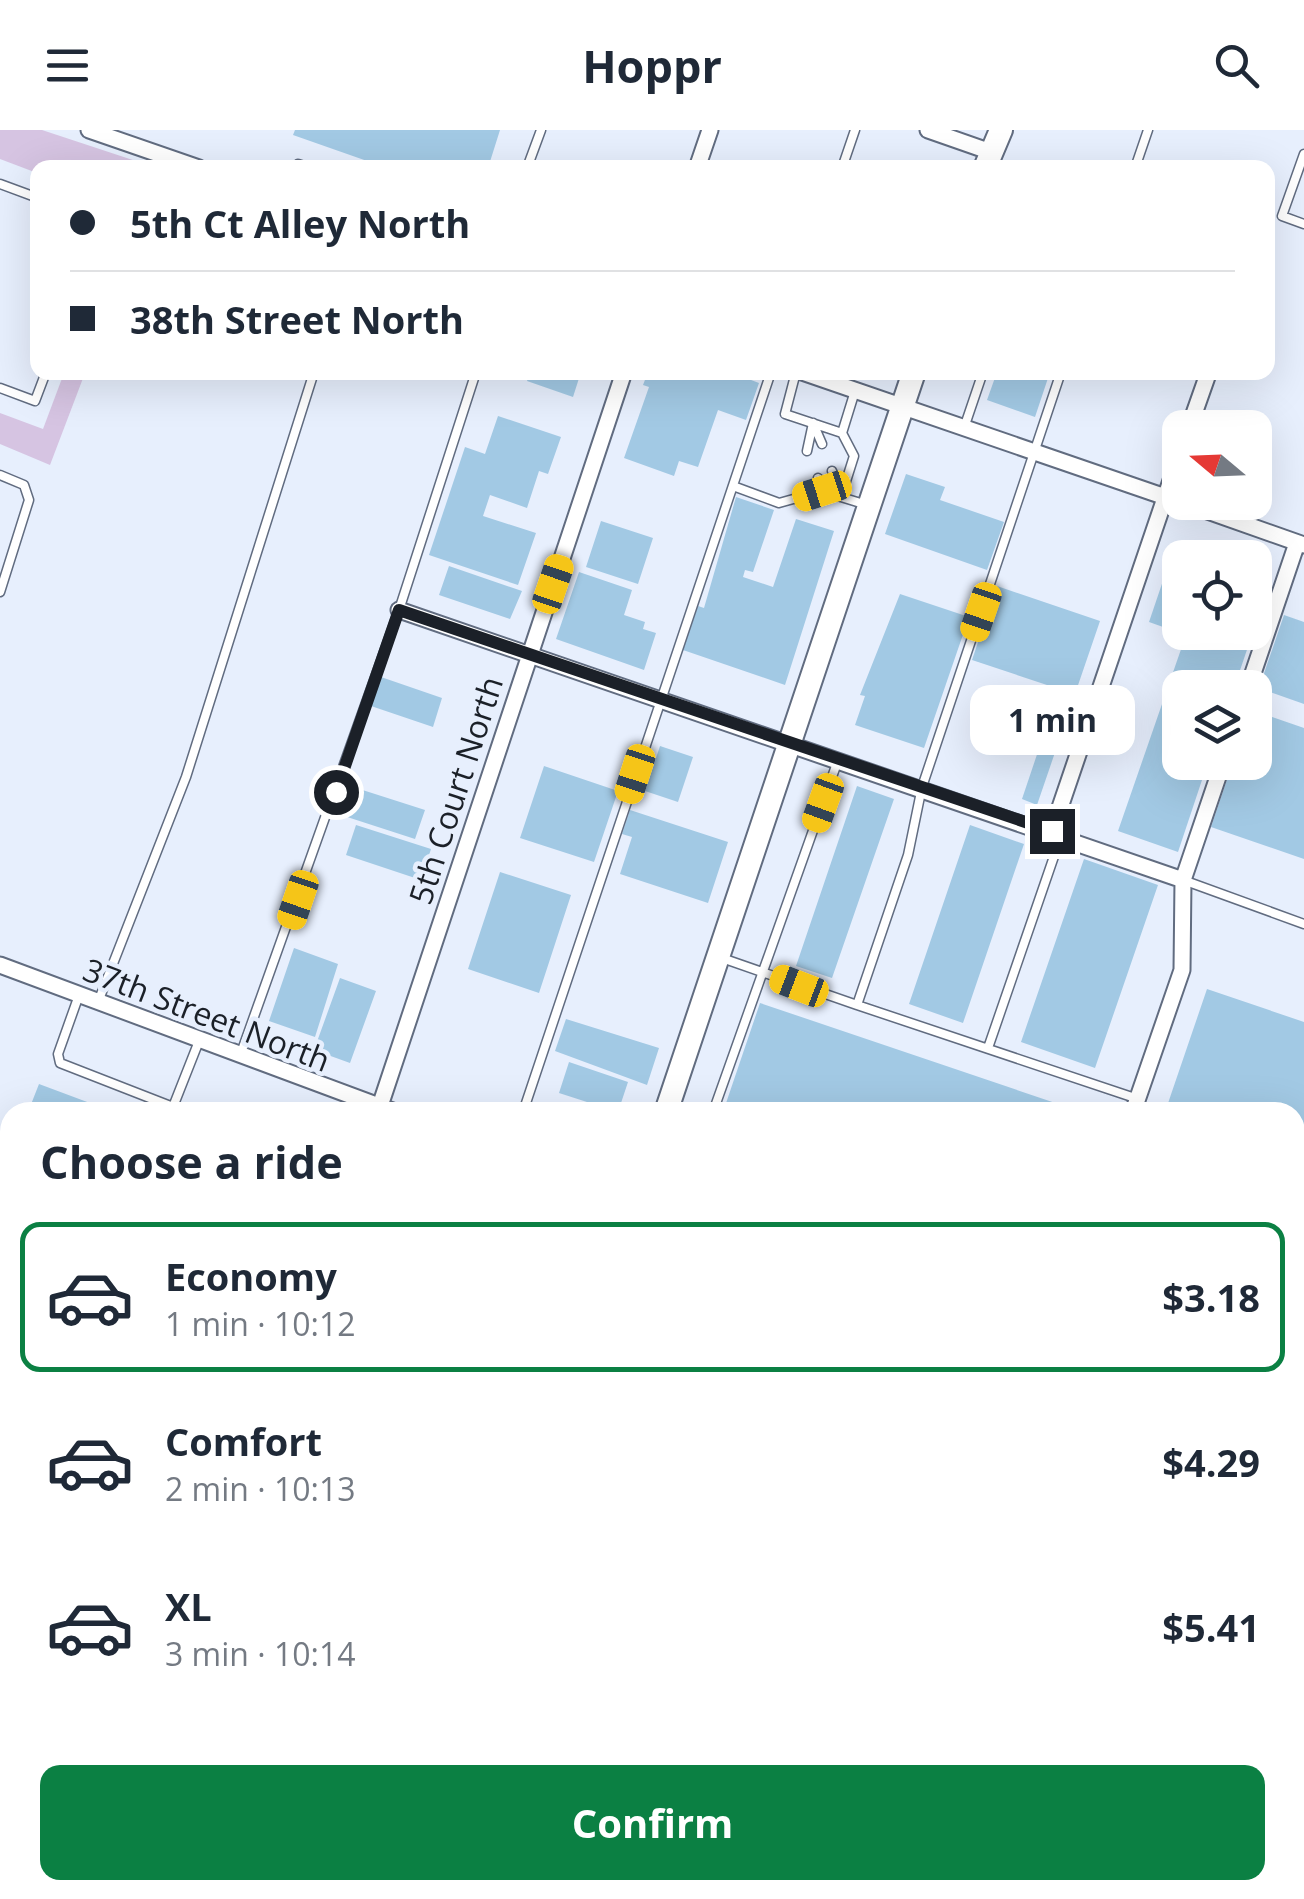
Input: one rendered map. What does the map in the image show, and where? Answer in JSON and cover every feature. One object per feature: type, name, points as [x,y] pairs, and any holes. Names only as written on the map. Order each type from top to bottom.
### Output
[{"type":"main road","points":[[988,160],[1001,130]]},
{"type":"main road","points":[[669,1102],[911,380]]},
{"type":"street","points":[[88,130],[176,160]]},
{"type":"street","points":[[700,160],[710,130]]},
{"type":"street","points":[[928,130],[988,160]]},
{"type":"street","name":"5th Court North","points":[[387,1102],[529,654],[621,380]]},
{"type":"street","points":[[823,380],[1162,495]]},
{"type":"street","points":[[1195,410],[1206,380]]},
{"type":"street","points":[[1057,833],[1169,520]]},
{"type":"street","points":[[1233,520],[1301,544],[1255,670]]},
{"type":"street","points":[[399,610],[1057,833],[1183,880]]},
{"type":"street","points":[[1136,1102],[1182,970],[1183,880],[1217,780]]},
{"type":"street","name":"37th Street North","points":[[0,964],[360,1102]]},
{"type":"lane","points":[[530,160],[541,130]]},
{"type":"lane","points":[[845,160],[855,130]]},
{"type":"lane","points":[[1138,160],[1148,130]]},
{"type":"lane","points":[[1304,154],[1282,216],[1304,224]]},
{"type":"lane","points":[[0,184],[30,195]]},
{"type":"lane","points":[[0,388],[35,401],[43,380]]},
{"type":"lane","points":[[98,1002],[186,778],[311,380]]},
{"type":"lane","points":[[238,1056],[247,1046],[399,610],[473,380]]},
{"type":"lane","points":[[526,1102],[768,380]]},
{"type":"lane","points":[[796,380],[784,414],[842,433],[854,456],[841,497]]},
{"type":"lane","points":[[964,428],[980,380]]},
{"type":"lane","points":[[857,1004],[908,855],[922,787],[1058,380]]},
{"type":"lane","points":[[842,433],[856,391]]},
{"type":"lane","points":[[813,424],[822,444]]},
{"type":"lane","points":[[807,451],[813,424]]},
{"type":"lane","points":[[832,471],[841,497]]},
{"type":"lane","points":[[0,475],[24,485],[29,500],[0,592]]},
{"type":"lane","points":[[818,478],[822,491]]},
{"type":"lane","points":[[732,486],[779,503],[822,491],[870,506]]},
{"type":"lane","points":[[717,1102],[839,759]]},
{"type":"lane","points":[[988,1048],[1057,833]]},
{"type":"lane","points":[[1183,880],[1304,924]]},
{"type":"lane","points":[[716,956],[988,1048],[1125,1102]]},
{"type":"lane","points":[[79,995],[58,1054],[60,1063],[153,1102]]},
{"type":"lane","points":[[175,1102],[199,1041]]},
{"type":"shaded area","points":[[0,130],[42,130],[133,160],[30,160],[30,170],[0,159]]},
{"type":"shaded area","points":[[61,380],[82,380],[50,465],[0,444],[0,413],[43,429]]},
{"type":"building","points":[[295,130],[500,130],[491,160],[364,160],[293,135]]},
{"type":"building","points":[[527,380],[578,380],[573,397]]},
{"type":"building","points":[[645,380],[759,383],[746,420],[718,410],[698,467],[679,461],[674,476],[624,458],[649,387],[643,385]]},
{"type":"building","points":[[994,380],[1047,380],[1035,417],[987,400]]},
{"type":"building","points":[[498,416],[561,437],[548,474],[539,471],[527,508],[490,495],[483,516],[536,533],[518,585],[429,555],[465,447],[485,454]]},
{"type":"building","points":[[906,474],[945,487],[940,500],[1004,522],[987,570],[885,534]]},
{"type":"building","points":[[736,497],[774,510],[753,572],[745,570],[743,577],[773,587],[796,519],[834,531],[785,685],[683,650],[698,606],[704,608]]},
{"type":"building","points":[[601,521],[653,538],[638,584],[586,567]]},
{"type":"building","points":[[449,566],[522,591],[510,619],[439,595]]},
{"type":"building","points":[[579,572],[632,590],[624,615],[645,622],[643,629],[656,633],[644,670],[556,639]]},
{"type":"building","points":[[1162,584],[1162,627],[1149,622]]},
{"type":"building","points":[[997,586],[1100,621],[1037,805],[1022,799],[1059,689],[972,660]]},
{"type":"building","points":[[900,594],[969,617],[924,748],[855,725],[865,696],[860,695]]},
{"type":"building","points":[[1284,615],[1304,622],[1304,704],[1272,693],[1272,670],[1265,670]]},
{"type":"building","points":[[1181,650],[1247,650],[1240,670],[1174,670]]},
{"type":"building","points":[[381,677],[442,698],[433,727],[371,706]]},
{"type":"building","points":[[1162,704],[1162,780],[1202,780],[1178,852],[1118,831]]},
{"type":"building","points":[[1272,717],[1304,728],[1304,859],[1211,827],[1227,780],[1272,780]]},
{"type":"building","points":[[660,746],[693,757],[678,802],[645,791]]},
{"type":"building","points":[[544,766],[618,791],[594,862],[520,838]]},
{"type":"building","points":[[350,786],[425,810],[415,839],[341,815]]},
{"type":"building","points":[[857,786],[894,799],[832,978],[796,966]]},
{"type":"building","points":[[630,810],[728,842],[708,903],[620,874],[632,837],[622,834]]},
{"type":"building","points":[[356,825],[431,849],[421,880],[346,855]]},
{"type":"building","points":[[970,825],[1024,844],[963,1023],[909,1004]]},
{"type":"building","points":[[1084,859],[1158,885],[1095,1068],[1021,1042]]},
{"type":"building","points":[[500,872],[571,895],[539,993],[468,969]]},
{"type":"building","points":[[294,948],[338,964],[315,1037],[269,1021]]},
{"type":"building","points":[[340,978],[376,991],[350,1063],[314,1050]]},
{"type":"building","points":[[1207,989],[1304,1022],[1304,1102],[1168,1102]]},
{"type":"building","points":[[760,1003],[1052,1102],[726,1102]]},
{"type":"building","points":[[566,1019],[659,1048],[647,1085],[555,1051]]},
{"type":"building","points":[[569,1062],[628,1082],[621,1102],[587,1102],[559,1093]]},
{"type":"building","points":[[39,1084],[87,1102],[32,1102]]},
{"type":"route","points":[[336,792],[399,610],[1052,831]]}]
